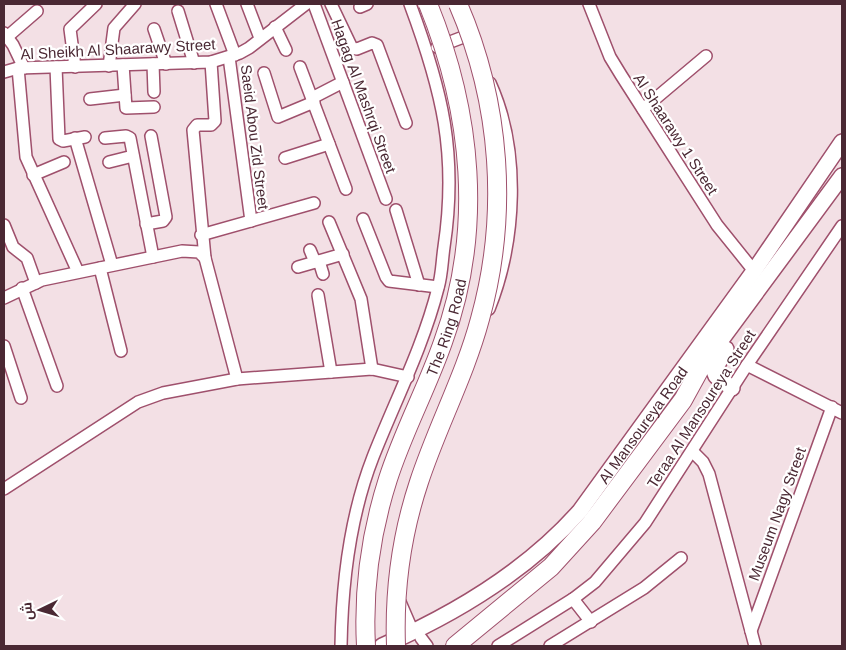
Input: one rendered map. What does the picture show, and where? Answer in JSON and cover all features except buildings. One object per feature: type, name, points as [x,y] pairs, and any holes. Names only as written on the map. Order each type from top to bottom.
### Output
[{"type":"highway","name":"The Ring Road","points":[[366,646],[366,595],[377,519],[388,478],[444,341],[462,276],[467,235],[468,151],[462,114],[452,70],[428,4]]},
{"type":"highway","name":"The Ring Road","points":[[396,646],[397,580],[409,513],[480,320],[495,246],[497,172],[492,125],[479,61],[458,4]]},
{"type":"highway","points":[[456,646],[551,567],[592,522],[683,400],[700,369]]},
{"type":"main road","name":"Al Mansoureya Road","points":[[405,646],[421,639],[509,575],[560,534],[585,503],[754,272],[842,142]]},
{"type":"main road","name":"Al Mansoureya Road","points":[[448,619],[532,567],[567,535],[700,369],[842,176]]},
{"type":"main road","points":[[732,388],[716,376],[716,365],[742,326],[753,297]]},
{"type":"main road","name":"Al Mansoureya Road","points":[[382,646],[421,639]]},
{"type":"street","points":[[75,67],[70,29],[96,4]]},
{"type":"street","points":[[109,66],[114,28],[134,4]]},
{"type":"street","name":"Saeid Abou Zid Street","points":[[216,4],[232,56],[251,221]]},
{"type":"street","points":[[246,4],[260,38]]},
{"type":"street","name":"Al Sheikh Al Shaarawy Street","points":[[4,72],[21,68],[211,62],[232,56],[274,27],[291,8],[306,4]]},
{"type":"street","name":"Hagag Al Mashrqi Street","points":[[314,4],[386,199]]},
{"type":"street","points":[[331,4],[352,48],[357,49],[372,43],[377,45],[406,123]]},
{"type":"street","points":[[341,646],[348,560],[359,506],[373,459],[408,377],[438,288],[447,229],[450,158],[439,93],[410,4]]},
{"type":"street","points":[[421,639],[402,610],[398,579],[400,561],[415,503],[433,452],[494,298],[502,273],[508,229],[510,185],[504,121],[493,90],[451,4]]},
{"type":"street","name":"Al Shaarawy 1 Street","points":[[589,4],[610,57],[642,109],[717,225],[754,272]]},
{"type":"street","points":[[38,11],[5,35],[21,68],[26,157],[78,272]]},
{"type":"street","points":[[178,12],[194,63]]},
{"type":"street","points":[[274,27],[286,50]]},
{"type":"street","points":[[154,29],[166,64]]},
{"type":"street","points":[[426,51],[466,36]]},
{"type":"street","points":[[642,109],[706,56]]},
{"type":"street","points":[[211,62],[214,122],[211,125],[197,125],[193,130],[201,235],[204,258],[237,379]]},
{"type":"street","points":[[153,64],[154,92]]},
{"type":"street","points":[[123,65],[126,108],[154,106]]},
{"type":"street","points":[[300,66],[346,189]]},
{"type":"street","points":[[56,67],[58,135],[63,140],[80,138],[112,265]]},
{"type":"street","points":[[264,73],[278,117],[313,100],[343,82]]},
{"type":"street","points":[[90,99],[125,95]]},
{"type":"street","points":[[105,138],[129,136],[153,257]]},
{"type":"street","points":[[146,224],[163,221],[166,217],[151,136]]},
{"type":"street","points":[[285,158],[329,144]]},
{"type":"street","points":[[109,162],[133,156]]},
{"type":"street","points":[[33,175],[64,162]]},
{"type":"street","points":[[201,235],[314,203]]},
{"type":"street","points":[[396,210],[419,285]]},
{"type":"street","points":[[363,219],[386,277],[394,283],[438,288]]},
{"type":"street","points":[[329,222],[361,299],[372,368]]},
{"type":"street","points":[[4,224],[13,247],[27,258],[36,283]]},
{"type":"street","name":"Teraa Al Mansoureya Street","points":[[498,646],[573,599],[595,582],[645,523],[747,365],[842,226]]},
{"type":"street","points":[[4,298],[36,283],[112,265],[192,250],[199,252],[204,258]]},
{"type":"street","points":[[310,250],[323,274]]},
{"type":"street","points":[[298,268],[343,254]]},
{"type":"street","points":[[100,268],[121,351]]},
{"type":"street","points":[[22,288],[57,386]]},
{"type":"street","points":[[318,295],[331,372]]},
{"type":"street","points":[[4,349],[21,398]]},
{"type":"street","points":[[747,365],[837,410]]},
{"type":"street","points":[[4,489],[138,402],[163,392],[237,379],[372,368],[408,377]]},
{"type":"street","name":"Museum Nagy Street","points":[[751,631],[837,410]]},
{"type":"street","points":[[692,452],[703,462],[709,474],[755,646]]},
{"type":"street","points":[[550,646],[644,588],[681,558]]},
{"type":"street","points":[[573,599],[591,622]]}]
